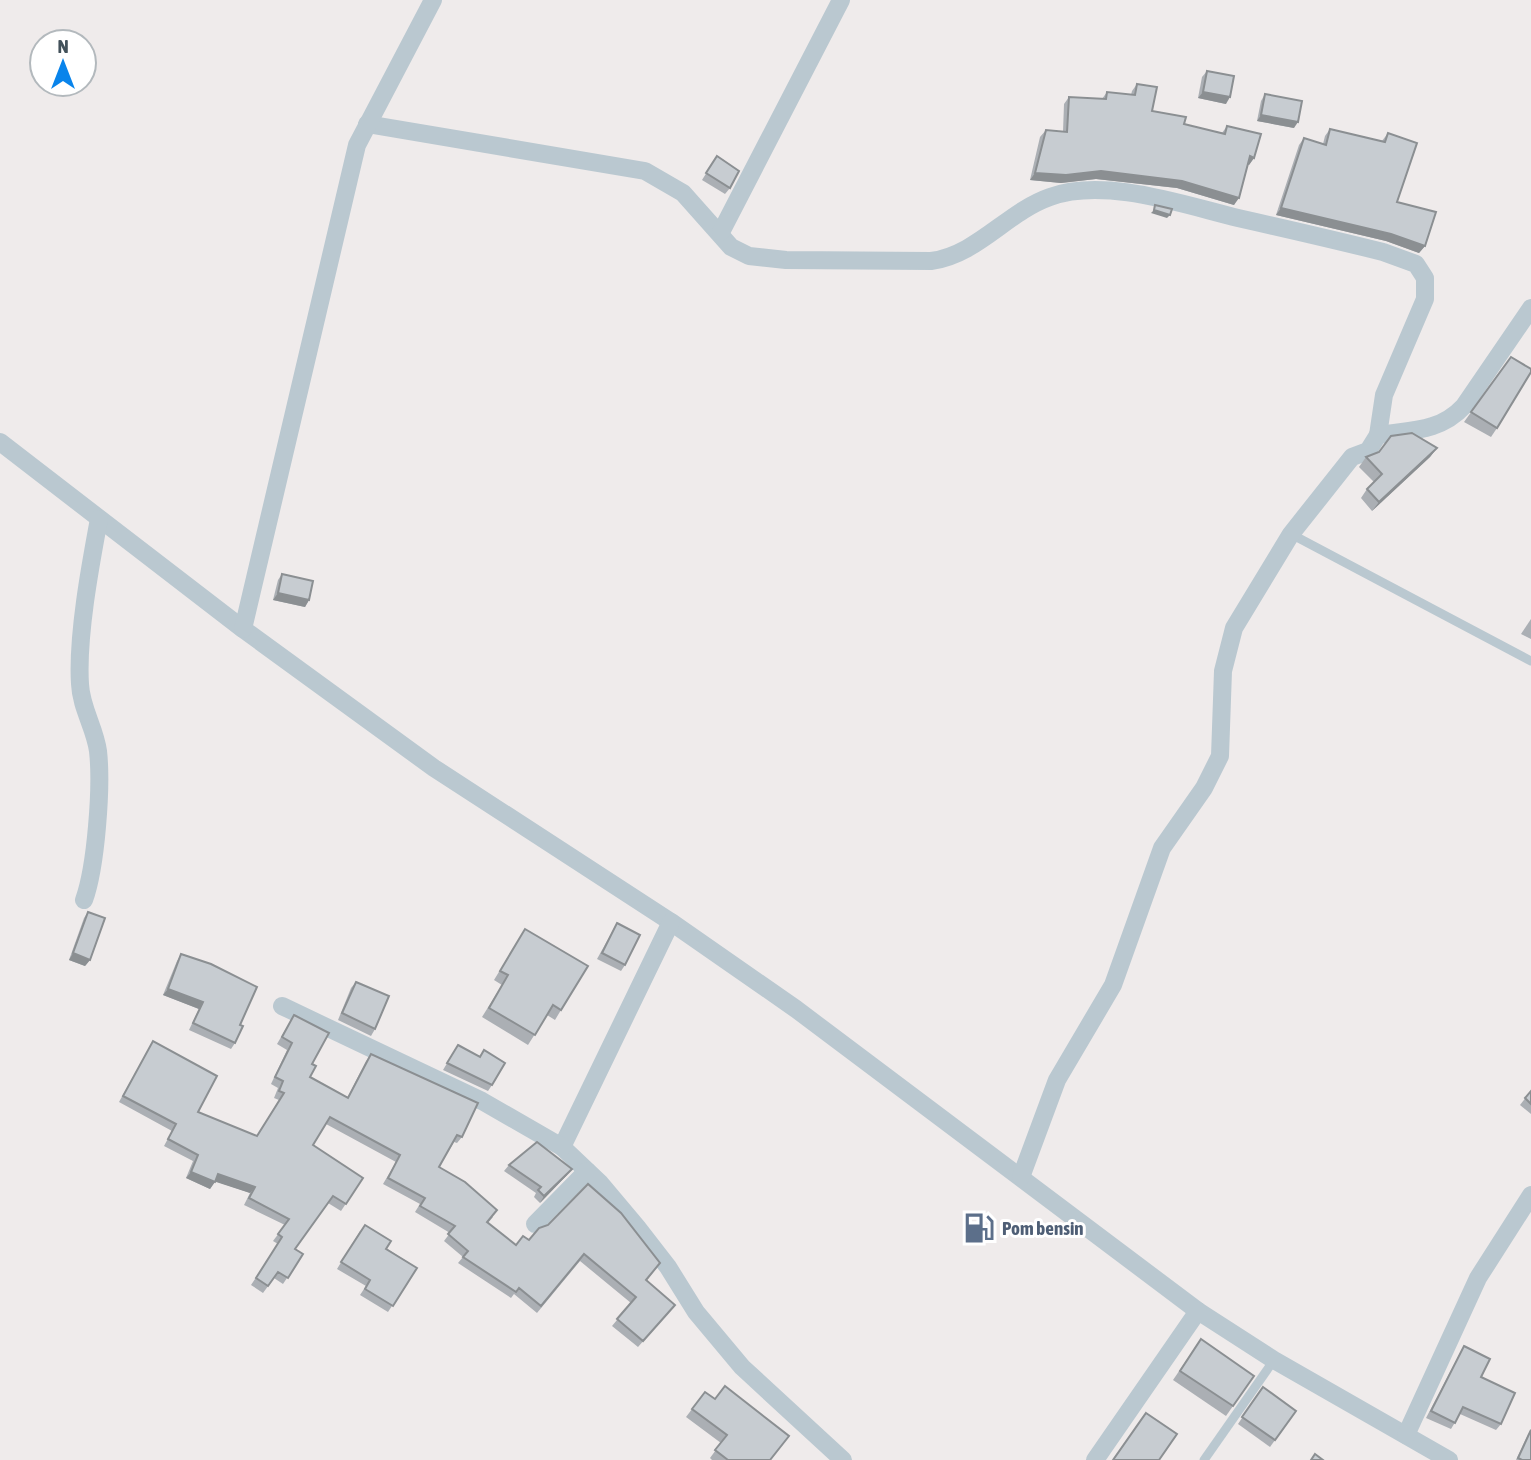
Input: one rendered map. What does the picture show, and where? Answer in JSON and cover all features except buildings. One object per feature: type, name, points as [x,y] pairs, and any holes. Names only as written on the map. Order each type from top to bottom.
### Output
[{"type":"street","points":[[243,629],[316,326],[341,202],[357,145],[433,0]]},
{"type":"street","points":[[721,232],[841,0]]},
{"type":"street","points":[[367,124],[645,171],[683,193],[721,232],[731,247],[749,256],[786,260],[931,261],[958,255],[1009,219],[1051,196],[1092,191],[1142,195],[1383,252],[1416,264],[1425,278],[1425,299],[1384,395],[1378,435],[1368,451],[1352,457],[1291,534],[1246,607],[1227,649],[1220,755],[1204,788],[1162,848],[1146,888],[1134,934],[1113,985],[1057,1080],[1021,1177]]},
{"type":"street","points":[[1378,435],[1434,428],[1451,421],[1531,308]]},
{"type":"street","points":[[0,442],[243,629],[434,768],[671,922],[796,1009],[1198,1311],[1274,1360],[1449,1460]]},
{"type":"street","points":[[84,900],[91,881],[95,854],[98,752],[83,704],[80,674],[90,570],[99,519]]},
{"type":"street","points":[[562,1147],[671,922]]},
{"type":"street","points":[[282,1006],[482,1101],[562,1147],[587,1171],[668,1266],[696,1312],[742,1367],[843,1460]]},
{"type":"street","points":[[535,1224],[587,1171]]},
{"type":"street","points":[[1406,1435],[1479,1278],[1531,1195]]},
{"type":"street","points":[[1095,1460],[1198,1311]]},
{"type":"lane","points":[[1291,534],[1531,661]]},
{"type":"lane","points":[[1204,1460],[1274,1360]]},
{"type":"place","name":"Pom bensin","points":[[979,1228]]}]
